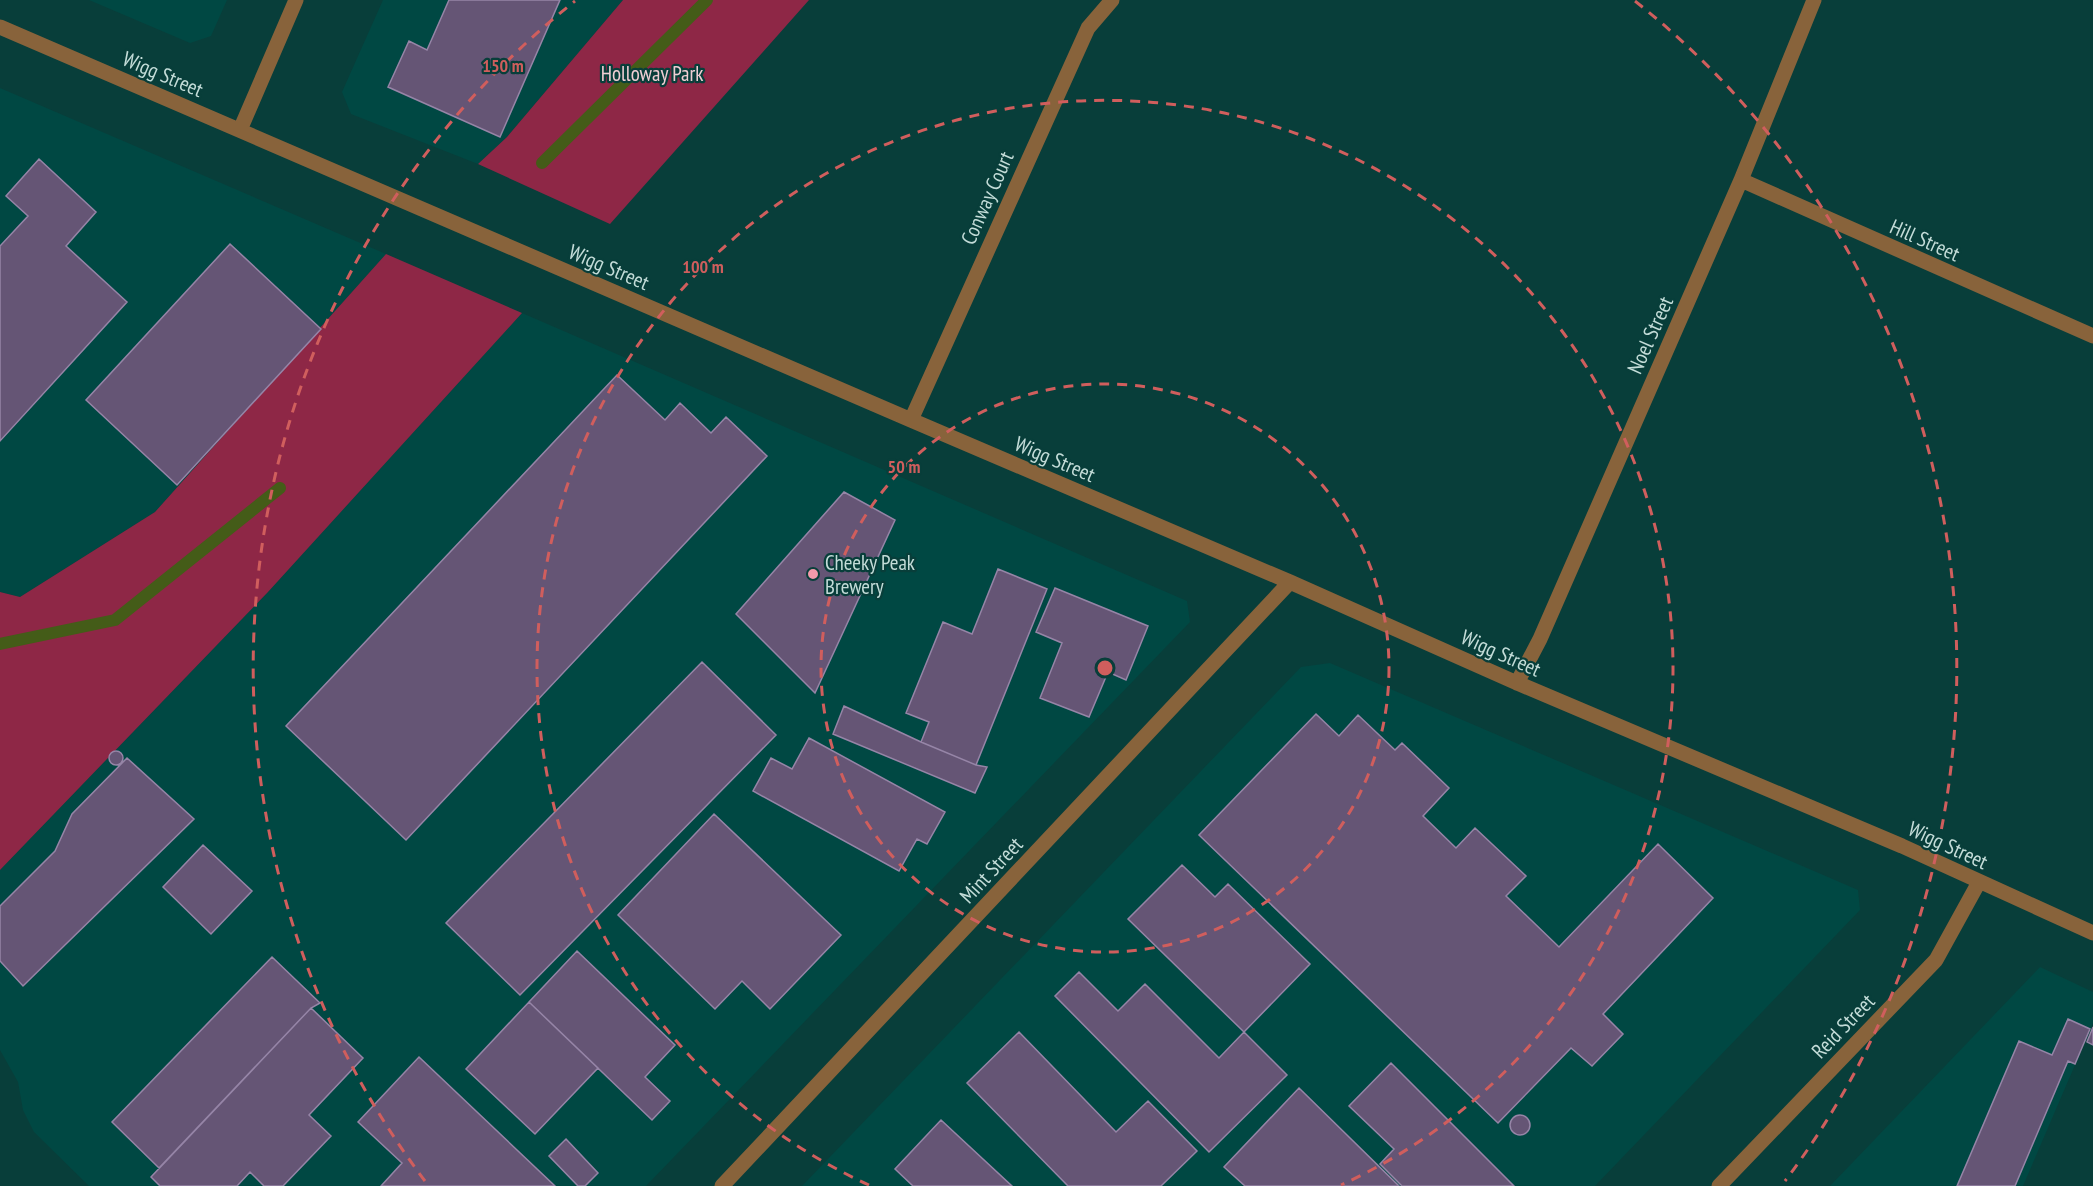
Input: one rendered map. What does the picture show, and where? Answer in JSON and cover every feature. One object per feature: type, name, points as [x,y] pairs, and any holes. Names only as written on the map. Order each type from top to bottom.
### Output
[{"type":"street","points":[[240,130],[296,0]]},
{"type":"street","name":"Conway Court","points":[[910,420],[1088,28],[1112,0]]},
{"type":"street","name":"Noel Street","points":[[1517,683],[1540,639],[1741,180],[1815,0]]},
{"type":"street","name":"Wigg Street","points":[[0,27],[1290,582],[1517,683],[1902,846],[2093,933]]},
{"type":"street","name":"Hill Street","points":[[1741,180],[2093,336]]},
{"type":"street","name":"Mint Street","points":[[722,1186],[1290,582]]},
{"type":"street","name":"Reid Street","points":[[1719,1186],[1936,960],[1978,882]]},
{"type":"shaded area","points":[[89,0],[227,0],[211,36],[190,43]]},
{"type":"shaded area","points":[[383,0],[623,0],[507,137],[478,164],[351,114],[342,92]]},
{"type":"shaded area","points":[[0,88],[386,254],[155,512],[20,597],[0,592]]},
{"type":"shaded area","points":[[522,313],[1187,601],[1190,622],[646,1186],[89,1186],[34,1132],[23,1110],[18,1082],[0,1050],[0,870],[268,592]]},
{"type":"shaded area","points":[[1330,663],[1858,890],[1860,910],[1595,1186],[802,1186],[1301,667]]},
{"type":"shaded area","points":[[2040,967],[2093,992],[2093,1023],[2023,1186],[1830,1186]]},
{"type":"green space","name":"Holloway Park","points":[[623,0],[809,0],[610,224],[478,164],[507,137]]},
{"type":"green space","points":[[386,254],[522,313],[268,592],[0,870],[0,592],[20,597],[155,512]]},
{"type":"building","points":[[449,0],[560,0],[500,137],[388,87],[409,41],[427,50]]},
{"type":"building","points":[[39,159],[96,212],[66,246],[127,302],[0,441],[0,246],[28,216],[6,196]]},
{"type":"building","points":[[230,244],[321,329],[177,485],[86,400]]},
{"type":"building","points":[[617,375],[665,420],[680,403],[711,433],[726,417],[767,456],[406,840],[286,726]]},
{"type":"building","points":[[844,492],[895,520],[815,693],[736,614]]},
{"type":"building","points":[[998,569],[1047,589],[976,765],[921,742],[929,722],[906,713],[943,622],[972,634]]},
{"type":"building","points":[[1055,588],[1148,626],[1126,680],[1108,672],[1089,717],[1040,698],[1062,643],[1036,632]]},
{"type":"building","points":[[702,662],[776,735],[520,995],[446,923]]},
{"type":"building","points":[[844,706],[921,742],[976,765],[987,767],[975,793],[833,734]]},
{"type":"building","points":[[1316,714],[1339,736],[1358,715],[1395,750],[1402,743],[1449,788],[1423,816],[1456,848],[1475,828],[1526,876],[1506,896],[1559,947],[1658,844],[1713,898],[1603,1014],[1623,1034],[1592,1066],[1571,1048],[1498,1123],[1199,835]]},
{"type":"building","points":[[809,738],[945,812],[927,844],[917,839],[899,871],[753,791],[771,758],[792,769]]},
{"type":"building","points":[[116,751],[121,753],[123,758],[121,763],[116,765],[111,763],[109,758],[111,753]]},
{"type":"building","points":[[127,758],[194,819],[23,986],[0,961],[0,906],[55,851],[72,814]]},
{"type":"building","points":[[714,814],[841,935],[770,1009],[742,981],[715,1009],[618,915]]},
{"type":"building","points":[[203,845],[252,891],[211,934],[163,887]]},
{"type":"building","points":[[1182,865],[1215,897],[1228,884],[1310,964],[1244,1032],[1128,919]]},
{"type":"building","points":[[577,951],[675,1045],[645,1077],[670,1101],[652,1120],[529,1002]]},
{"type":"building","points":[[272,957],[320,1003],[311,1008],[159,1168],[112,1122]]},
{"type":"building","points":[[1079,972],[1118,1011],[1145,984],[1219,1058],[1244,1032],[1287,1075],[1209,1152],[1055,996]]},
{"type":"building","points":[[529,1002],[598,1068],[535,1134],[466,1069]]},
{"type":"building","points":[[311,1008],[363,1058],[309,1115],[331,1136],[283,1186],[264,1186],[250,1172],[237,1186],[160,1186],[151,1177]]},
{"type":"building","points":[[2068,1019],[2090,1029],[2075,1064],[2068,1061],[2015,1186],[1957,1186],[2019,1041],[2052,1055]]},
{"type":"building","points":[[2093,1027],[2093,1045],[2087,1042]]},
{"type":"building","points":[[1019,1032],[1116,1132],[1148,1101],[1197,1151],[1161,1186],[1068,1186],[967,1083]]},
{"type":"building","points":[[419,1057],[555,1186],[381,1186],[402,1163],[358,1122]]},
{"type":"building","points":[[1391,1063],[1514,1186],[1402,1186],[1380,1164],[1394,1149],[1349,1106]]},
{"type":"building","points":[[1299,1088],[1399,1186],[1245,1186],[1224,1167]]},
{"type":"building","points":[[1520,1115],[1527,1118],[1530,1125],[1527,1132],[1520,1135],[1513,1132],[1510,1125],[1513,1118]]},
{"type":"building","points":[[941,1120],[1012,1186],[913,1186],[895,1169]]},
{"type":"building","points":[[566,1139],[598,1173],[585,1186],[578,1186],[549,1156]]},
{"type":"waterway","points":[[542,163],[707,0]]},
{"type":"waterway","points":[[0,644],[115,620],[280,488]]},
{"type":"place","name":"Cheeky Peak Brewery","points":[[813,574]]}]
